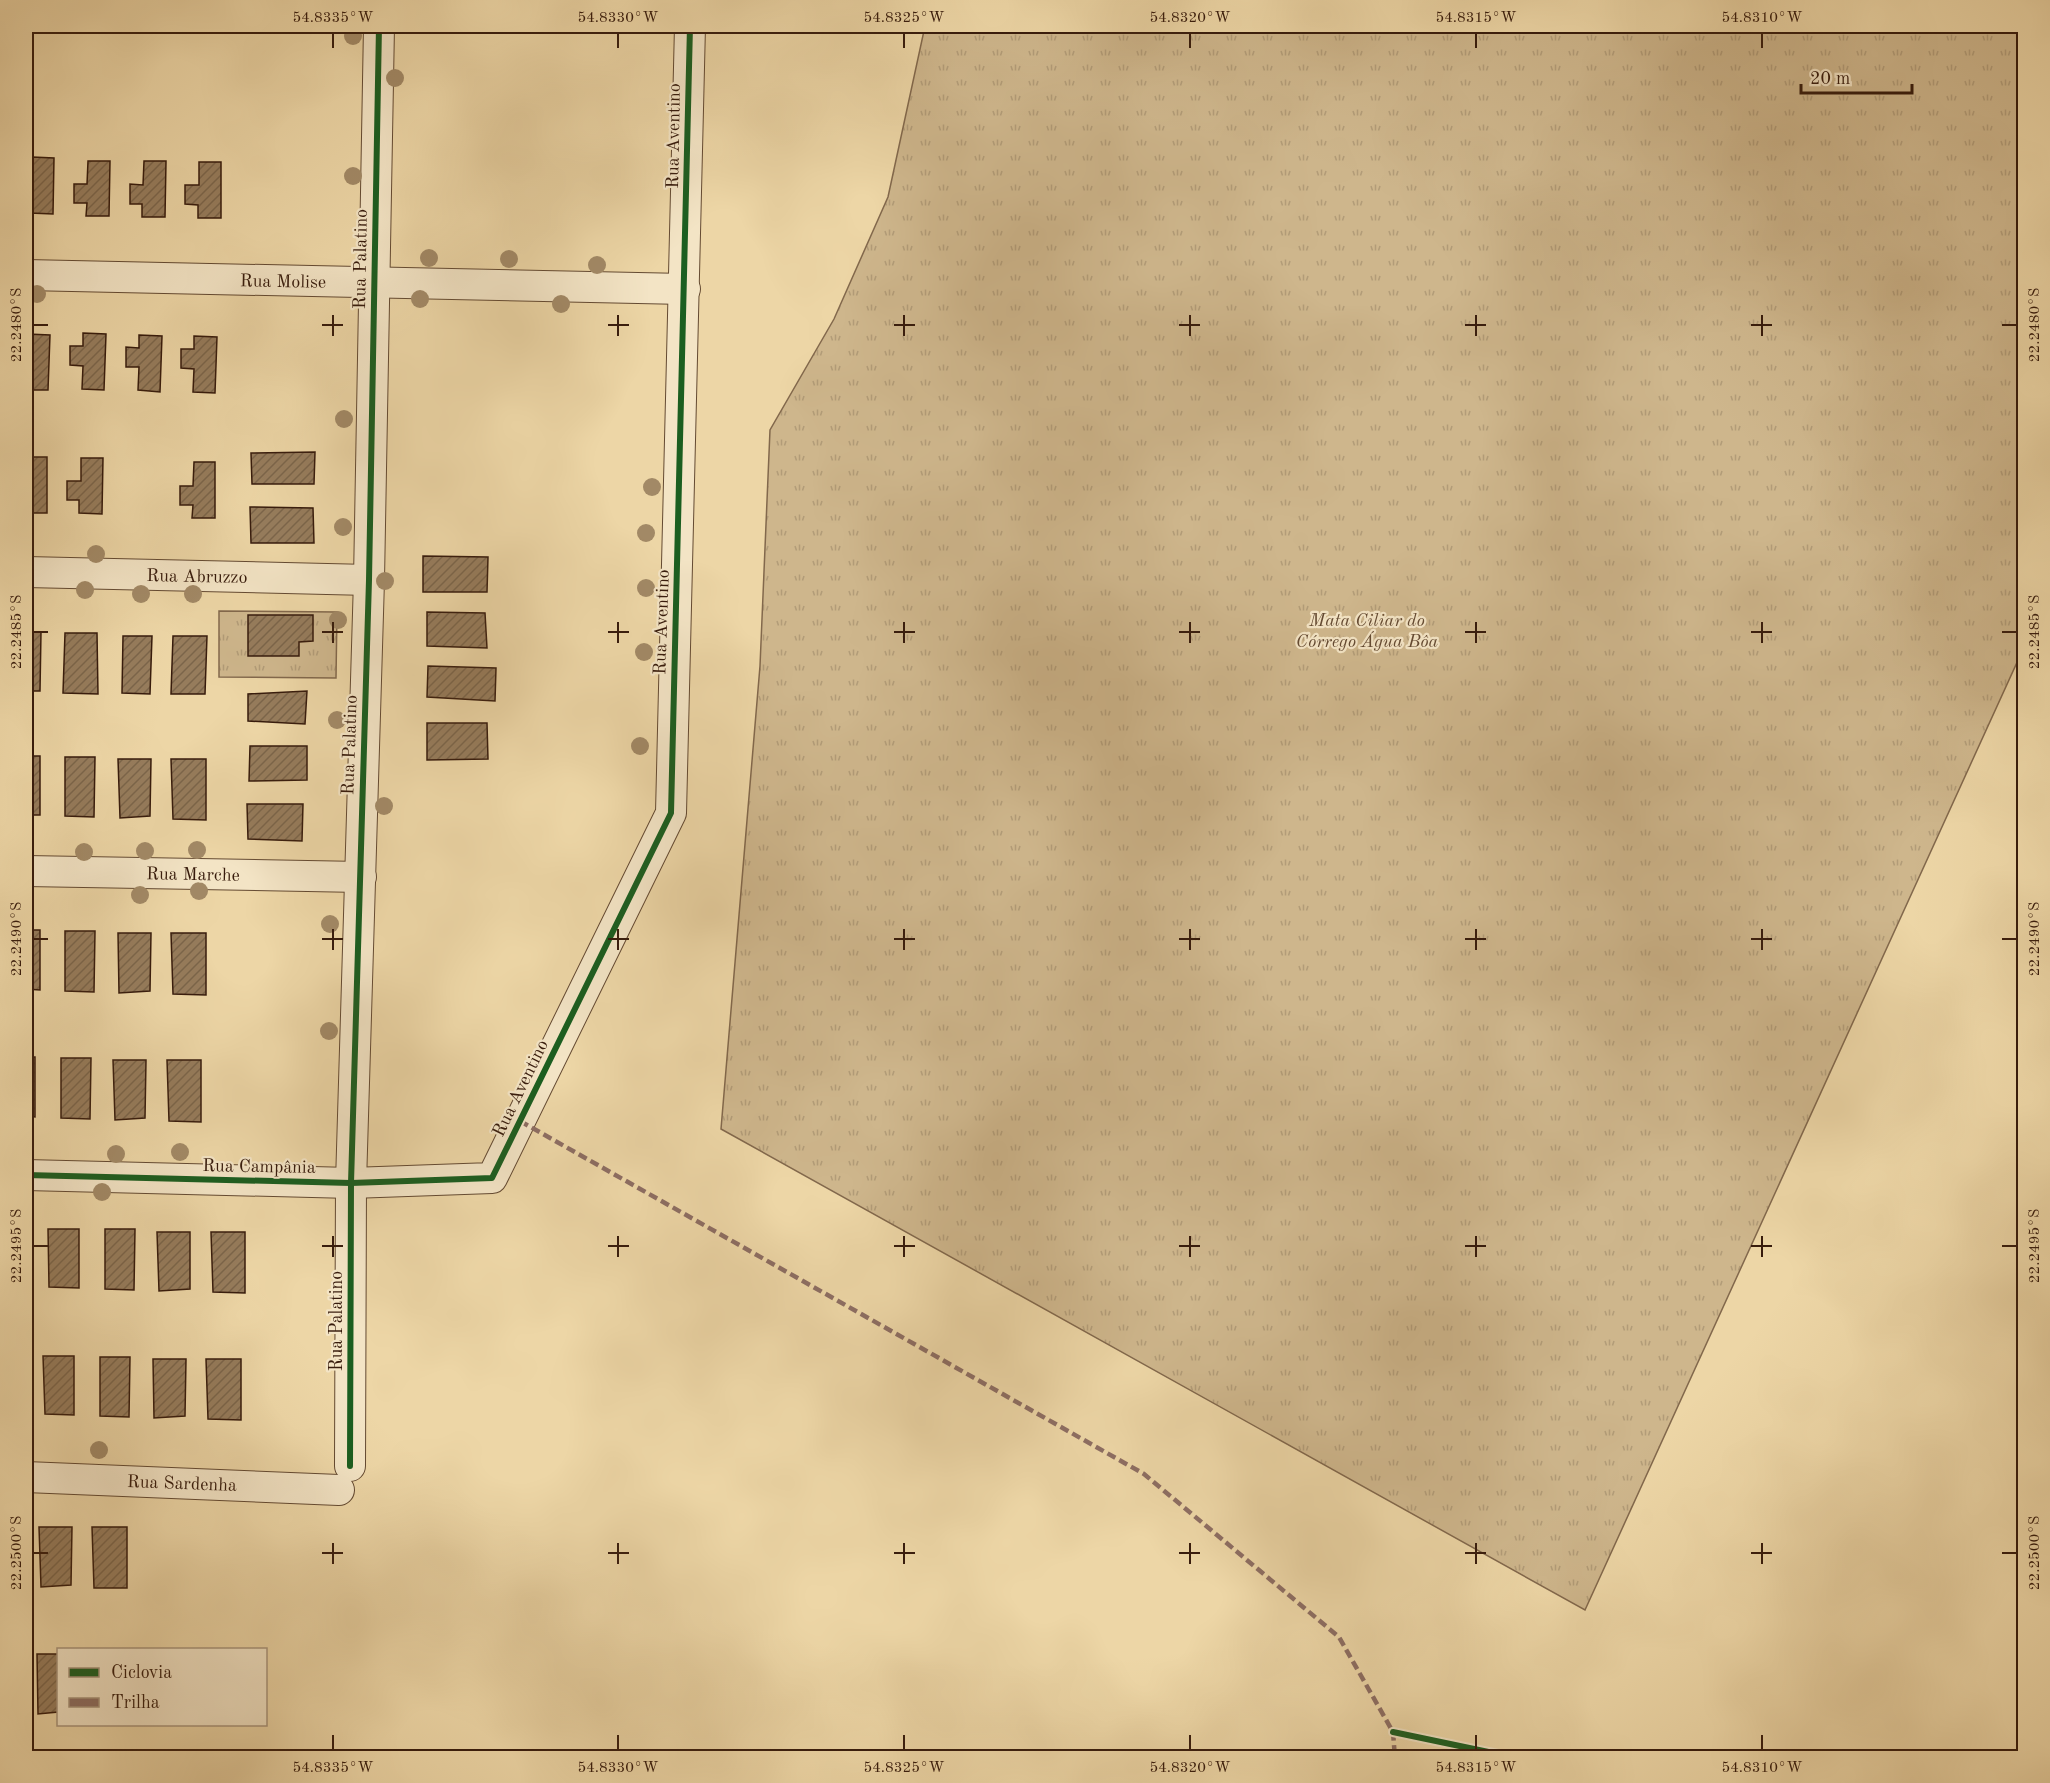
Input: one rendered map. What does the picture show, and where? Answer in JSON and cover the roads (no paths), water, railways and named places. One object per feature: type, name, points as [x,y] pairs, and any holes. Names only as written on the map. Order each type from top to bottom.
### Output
[{"type":"street","name":"Rua Palatino","points":[[345,1478],[351,1183],[369,580],[379,26]]},
{"type":"street","name":"Rua Aventino","points":[[492,1178],[671,813],[690,26]]},
{"type":"street","name":"Rua Molise","points":[[26,275],[685,289]]},
{"type":"street","name":"Rua Abruzzo","points":[[26,572],[369,580]]},
{"type":"street","name":"Rua Marche","points":[[26,871],[361,877]]},
{"type":"street","name":"Rua Campânia","points":[[26,1175],[351,1183],[492,1178]]},
{"type":"street","name":"Rua Sardenha","points":[[26,1477],[345,1478]]},
{"type":"park label","name":"Mata Ciliar do Córrego Água Bôa","points":[[1367,630]]}]
